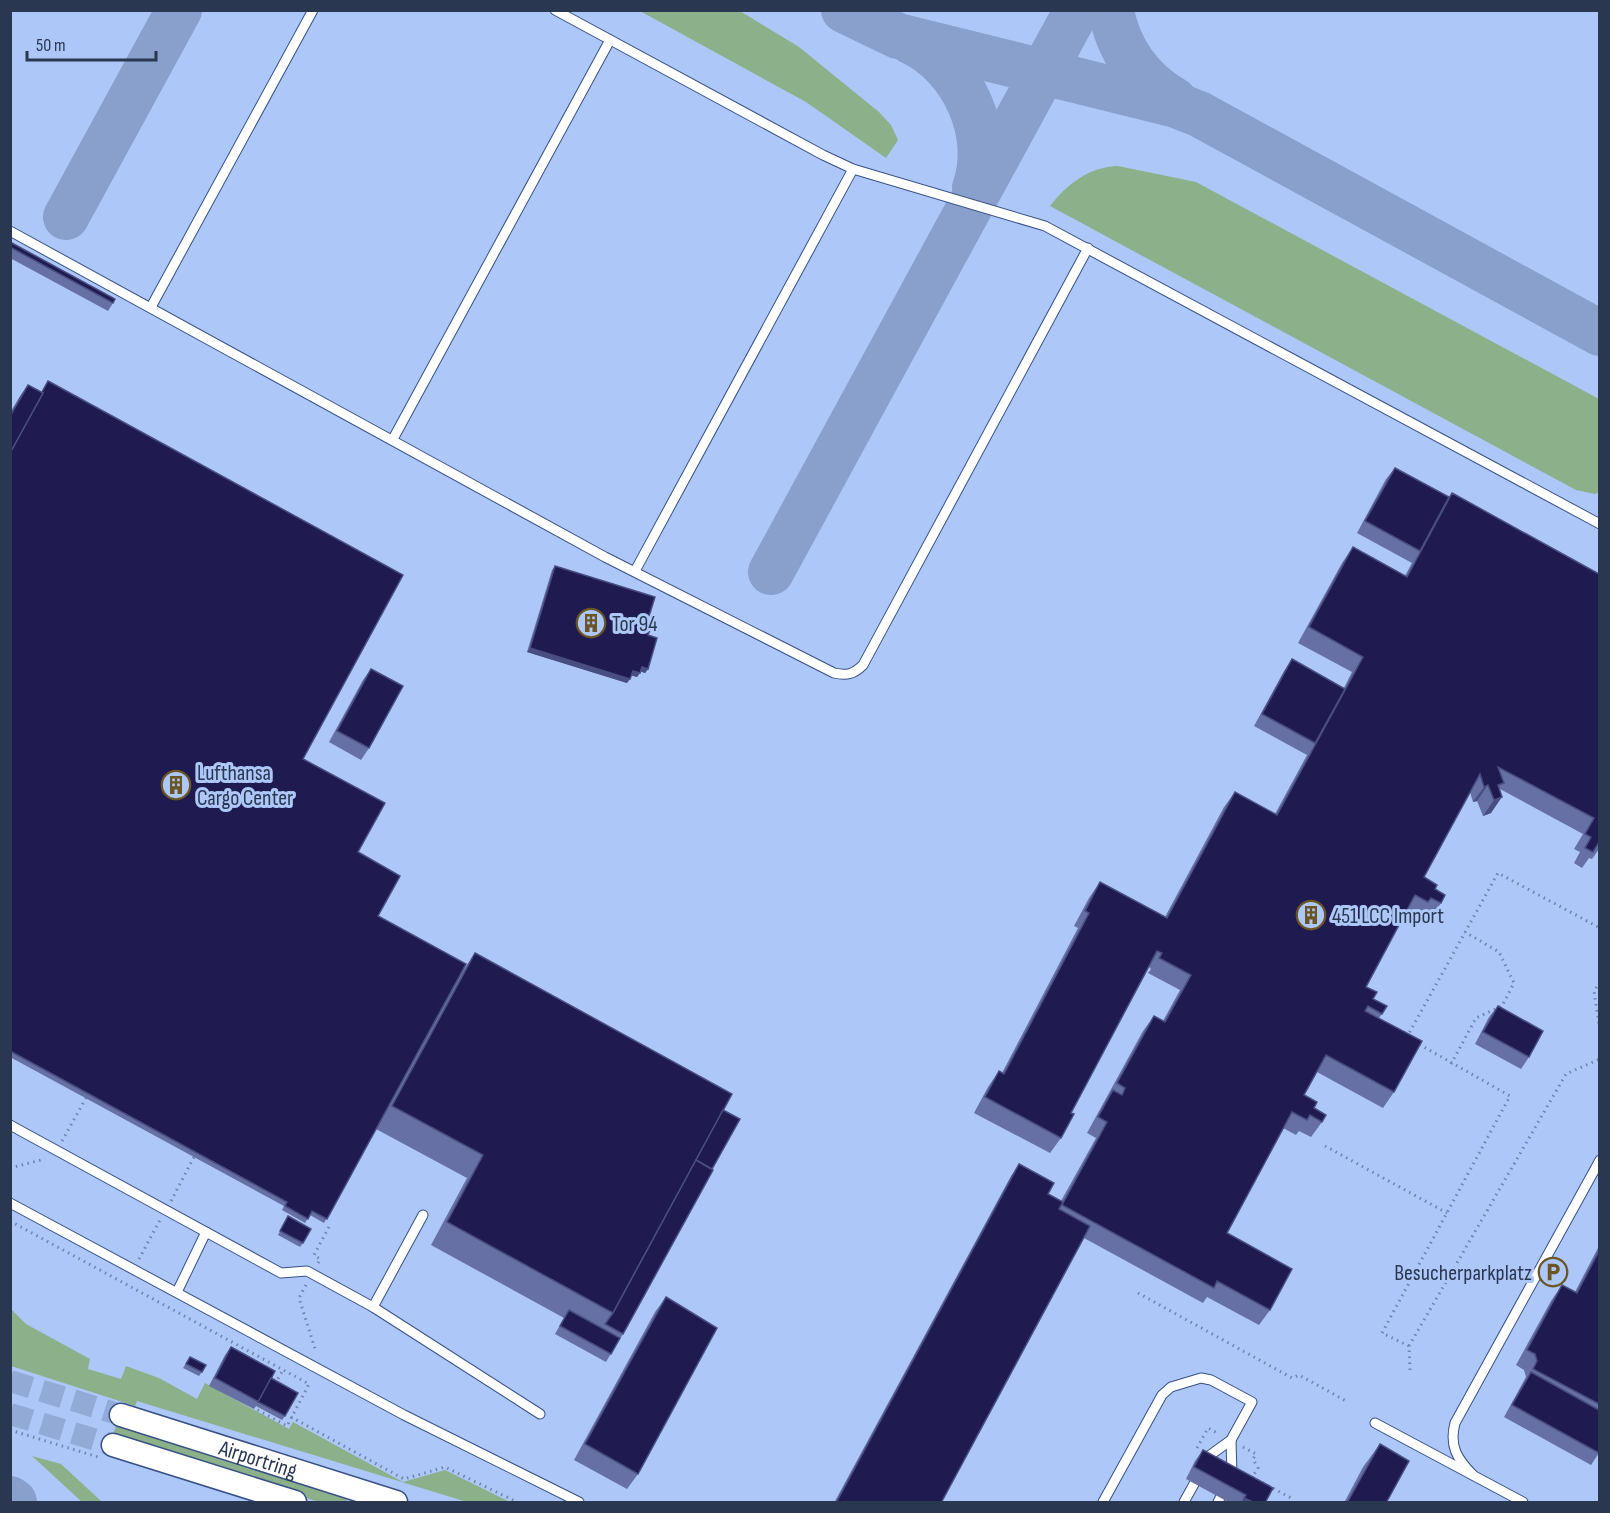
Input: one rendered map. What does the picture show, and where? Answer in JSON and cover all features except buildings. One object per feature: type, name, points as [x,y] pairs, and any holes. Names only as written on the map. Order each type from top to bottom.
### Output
[{"type":"street","name":"Airportring","points":[[121,1415],[396,1503]]},
{"type":"street","name":"Airportring","points":[[107,1452],[295,1503]]},
{"type":"lane","points":[[151,308],[313,10]]},
{"type":"lane","points":[[555,10],[853,169],[1046,226],[1599,524]]},
{"type":"lane","points":[[393,439],[610,40]]},
{"type":"lane","points":[[635,571],[853,169]]},
{"type":"lane","points":[[10,231],[393,439],[578,543],[834,673],[845,675],[855,672],[863,665],[1088,248]]},
{"type":"lane","points":[[10,1125],[281,1273],[307,1271],[373,1307],[540,1414]]},
{"type":"lane","points":[[1473,1475],[1455,1453],[1452,1434],[1455,1422],[1599,1160]]},
{"type":"lane","points":[[10,1203],[473,1451],[579,1503]]},
{"type":"lane","points":[[373,1307],[423,1215]]},
{"type":"lane","points":[[177,1292],[206,1232]]},
{"type":"lane","points":[[1104,1503],[1162,1395],[1171,1387],[1201,1378],[1211,1380],[1252,1402],[1230,1440],[1209,1455],[1184,1503]]},
{"type":"lane","points":[[1375,1423],[1523,1503]]},
{"type":"lane","points":[[1218,1503],[1233,1474],[1230,1440]]},
{"type":"path","points":[[1409,1347],[1382,1333],[1510,1096],[1424,1049],[1408,1035],[1498,873],[1599,928]]},
{"type":"path","points":[[1451,1064],[1476,1018],[1502,1006],[1514,983],[1499,952],[1465,932]]},
{"type":"path","points":[[1599,982],[1594,991],[1599,1031]]},
{"type":"path","points":[[1410,1370],[1409,1347],[1566,1074],[1599,1059]]},
{"type":"path","points":[[1325,1146],[1447,1213]]},
{"type":"path","points":[[10,1221],[309,1384],[286,1426],[254,1408]]},
{"type":"path","points":[[301,1380],[316,1353],[299,1298],[320,1259],[314,1255],[329,1227]]},
{"type":"path","points":[[1138,1293],[1292,1378],[1299,1375],[1348,1402]]},
{"type":"path","points":[[274,1385],[283,1370]]},
{"type":"path","points":[[291,1417],[404,1479],[445,1467],[517,1503]]},
{"type":"path","points":[[10,1430],[107,1452]]},
{"type":"path","points":[[1249,1484],[1253,1476],[1291,1498]]},
{"type":"green space","points":[[640,11],[740,11],[799,47],[879,112],[891,125],[898,140],[886,158],[806,102]]},
{"type":"green space","points":[[1118,166],[1196,182],[1599,399],[1599,492],[1595,494],[1576,490],[1050,206],[1071,184],[1088,173]]},
{"type":"green space","points":[[11,1309],[26,1324],[90,1359],[88,1369],[121,1379],[126,1366],[159,1378],[197,1399],[205,1383],[289,1429],[293,1422],[403,1482],[445,1470],[510,1502],[467,1502],[137,1401],[135,1406],[11,1366]]},
{"type":"green space","points":[[116,1426],[343,1497],[349,1502],[319,1502],[112,1438]]},
{"type":"green space","points":[[32,1456],[61,1464],[101,1501],[106,1502],[82,1502]]},
{"type":"taxiway","points":[[66,217],[179,10]]},
{"type":"taxiway","points":[[844,10],[898,36],[1176,105],[1199,114],[1600,333]]},
{"type":"taxiway","points":[[771,572],[1077,10]]},
{"type":"taxiway","points":[[1111,10],[1119,38],[1132,63],[1151,83],[1174,100]]},
{"type":"taxiway","points":[[912,42],[930,53],[946,67],[970,104],[977,124],[980,146],[980,167],[975,188]]},
{"type":"taxiway","points":[[10,1499],[14,1502]]},
{"type":"tunnel","points":[[10,1381],[121,1415]]},
{"type":"tunnel","points":[[10,1414],[113,1445]]},
{"type":"place","name":"Tor 94","points":[[591,623]]},
{"type":"place","name":"Lufthansa Cargo Center","points":[[176,785]]},
{"type":"place","name":"451 LCC Import","points":[[1311,915]]},
{"type":"place","name":"Besucherparkplatz","points":[[1553,1272]]}]
